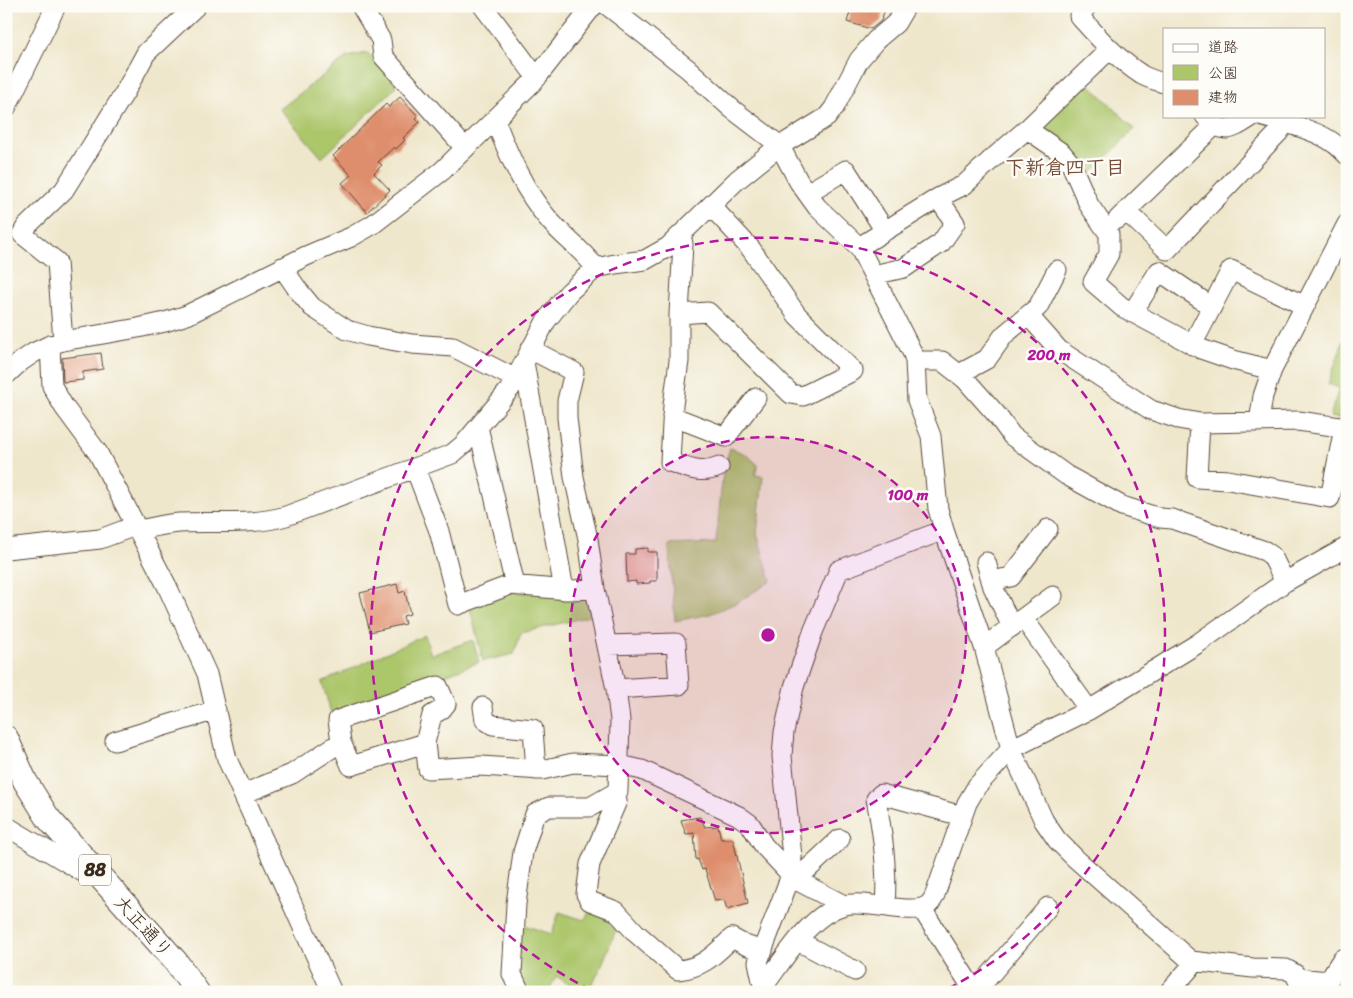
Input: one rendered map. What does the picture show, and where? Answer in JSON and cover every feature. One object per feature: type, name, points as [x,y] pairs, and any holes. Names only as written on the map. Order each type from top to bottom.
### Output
[{"type":"main road","name":"大正通り","points":[[6,738],[35,799],[48,818],[176,962],[197,992]]},
{"type":"street","points":[[6,108],[56,6]]},
{"type":"street","points":[[196,6],[146,53],[126,92],[64,190],[22,234],[57,262],[56,343],[52,386],[64,407],[98,453],[166,586],[207,674],[227,759],[332,992]]},
{"type":"street","points":[[361,6],[381,40],[383,56],[465,148]]},
{"type":"street","points":[[483,6],[537,78]]},
{"type":"street","points":[[6,375],[34,352],[56,343],[165,322],[187,315],[306,256],[351,237],[372,225],[442,171],[537,78],[593,6]]},
{"type":"street","points":[[608,6],[688,69],[732,109],[774,141],[817,207],[859,247],[915,361],[917,400],[930,436],[938,509],[944,530],[984,646],[1011,749],[1044,821],[1058,840],[1076,859],[1191,961],[1253,968],[1286,969],[1295,974],[1300,985],[1328,980],[1342,959],[1347,959]]},
{"type":"street","points":[[6,549],[100,539],[136,528],[178,523],[228,524],[272,520],[452,454],[464,444],[510,389],[546,321],[564,299],[596,268],[646,260],[668,247],[737,180],[778,146],[827,117],[834,108],[859,60],[876,40],[896,23],[906,6]]},
{"type":"street","points":[[1087,6],[1079,16],[1110,49],[1144,76],[1163,83]]},
{"type":"street","points":[[859,247],[938,198],[964,185],[1027,130],[1110,49]]},
{"type":"street","points":[[1106,230],[1210,121],[1223,130],[1230,130],[1250,118]]},
{"type":"street","points":[[1267,118],[1321,136],[1335,144],[1347,155]]},
{"type":"street","points":[[494,120],[521,180],[550,221],[586,254],[596,268]]},
{"type":"street","points":[[1126,211],[1166,250],[1279,132],[1285,123]]},
{"type":"street","points":[[1027,130],[1062,153],[1071,164],[1089,204],[1109,234],[1110,254],[1093,282],[1122,307],[1192,344],[1233,360],[1272,370]]},
{"type":"street","points":[[807,193],[846,170],[885,231]]},
{"type":"street","points":[[873,275],[904,268],[941,244],[955,224],[938,198]]},
{"type":"street","points":[[679,314],[708,312],[791,394],[803,396],[853,371],[797,315],[751,249],[711,206]]},
{"type":"street","points":[[1259,422],[1263,396],[1272,370],[1347,224]]},
{"type":"street","points":[[681,235],[683,244],[679,314],[680,361],[672,416],[670,462],[696,471],[708,472],[719,467]]},
{"type":"street","points":[[282,268],[312,307],[347,330],[412,344],[453,348],[516,379]]},
{"type":"street","points":[[959,374],[987,359],[1004,335],[1038,307],[1057,270]]},
{"type":"street","points":[[1192,344],[1231,270],[1305,306]]},
{"type":"street","points":[[1132,313],[1159,271],[1212,307]]},
{"type":"street","points":[[1028,315],[1059,350],[1151,410],[1178,419],[1200,422],[1298,421],[1345,428],[1330,498],[1228,480],[1197,478],[1200,422]]},
{"type":"street","points":[[520,992],[512,974],[516,904],[523,852],[535,814],[549,807],[590,807],[615,793],[618,791],[620,765],[620,720],[616,689],[595,589],[588,539],[574,477],[567,418],[568,401],[574,372],[527,355]]},
{"type":"street","points":[[527,355],[564,590]]},
{"type":"street","points":[[915,361],[942,361],[959,374],[996,414],[1012,436],[1066,475],[1122,506],[1160,518],[1172,519],[1265,551],[1272,556],[1285,582]]},
{"type":"street","points":[[672,416],[726,437],[756,398]]},
{"type":"street","points":[[478,427],[515,585]]},
{"type":"street","points":[[415,468],[439,531],[458,605],[510,585],[564,590],[595,589]]},
{"type":"street","points":[[794,877],[782,756],[784,732],[794,687],[813,632],[839,570],[944,530]]},
{"type":"street","points":[[991,581],[1011,577],[1048,530]]},
{"type":"street","points":[[762,988],[798,941],[820,918],[831,910],[844,905],[869,903],[908,910],[922,909],[928,905],[934,898],[967,803],[977,786],[1011,749],[1089,710],[1197,644],[1285,582],[1347,547]]},
{"type":"street","points":[[986,562],[991,581],[1018,623],[1089,710]]},
{"type":"street","points":[[984,646],[1053,596]]},
{"type":"street","points":[[606,645],[676,643],[679,686],[616,689]]},
{"type":"street","points":[[425,743],[351,766],[341,742],[338,720],[438,686],[446,704],[441,710],[432,715],[425,743],[428,769],[481,766],[542,770],[573,763],[620,765],[642,770],[739,816],[750,824],[764,846],[794,877],[844,905]]},
{"type":"street","points":[[483,707],[485,720],[492,725],[533,729],[536,770]]},
{"type":"street","points":[[116,741],[216,710]]},
{"type":"street","points":[[243,794],[292,774],[341,742]]},
{"type":"street","points":[[615,793],[616,801],[590,864],[586,894],[590,901],[616,911],[636,933],[678,970],[692,969],[710,959],[732,938],[745,946],[763,951]]},
{"type":"street","points":[[885,906],[887,880],[884,841],[876,798],[881,794],[962,816]]},
{"type":"street","points":[[6,826],[83,872],[102,878]]},
{"type":"street","points":[[762,988],[758,962],[794,877],[840,838]]},
{"type":"street","points":[[922,909],[969,983],[969,990],[979,988],[1048,907]]},
{"type":"street","points":[[798,941],[855,971]]},
{"type":"street","points":[[1169,992],[1190,968],[1191,961]]},
{"type":"green space","points":[[368,53],[397,86],[322,158],[280,109],[347,57]]},
{"type":"green space","points":[[1085,80],[1135,129],[1084,180],[1038,125]]},
{"type":"green space","points":[[1344,339],[1347,340],[1347,420],[1330,417],[1339,388],[1328,384]]},
{"type":"green space","points":[[730,448],[746,454],[758,465],[755,475],[763,476],[757,534],[771,581],[738,602],[710,614],[675,621],[669,545],[716,543],[723,471]]},
{"type":"green space","points":[[512,592],[586,596],[590,616],[521,633],[514,654],[483,661],[470,608]]},
{"type":"green space","points":[[425,635],[431,655],[473,640],[479,662],[374,702],[331,713],[322,682]]},
{"type":"green space","points":[[593,909],[619,922],[599,972],[587,992],[581,992],[556,976],[548,992],[525,992],[516,975],[520,924],[552,934],[559,912],[584,920]]},
{"type":"building","points":[[852,6],[886,6],[881,21],[871,29],[847,22]]},
{"type":"building","points":[[400,97],[418,116],[416,118],[420,122],[403,138],[405,140],[396,149],[394,147],[378,162],[382,165],[374,173],[390,190],[367,212],[342,183],[351,175],[333,156],[386,104],[389,107]]},
{"type":"building","points":[[101,353],[103,369],[83,372],[83,380],[63,382],[62,358]]},
{"type":"building","points":[[648,548],[648,552],[657,552],[657,581],[636,584],[636,581],[627,582],[626,554],[635,554],[635,549]]},
{"type":"building","points":[[397,584],[399,593],[405,591],[410,614],[403,616],[405,624],[370,632],[360,593]]},
{"type":"building","points":[[700,817],[705,827],[718,826],[721,839],[733,839],[748,903],[727,909],[724,900],[715,901],[705,869],[702,870],[698,859],[696,860],[694,833],[686,834],[681,820]]},
{"type":"district","name":"下新倉四丁目","points":[[1065,167]]}]
